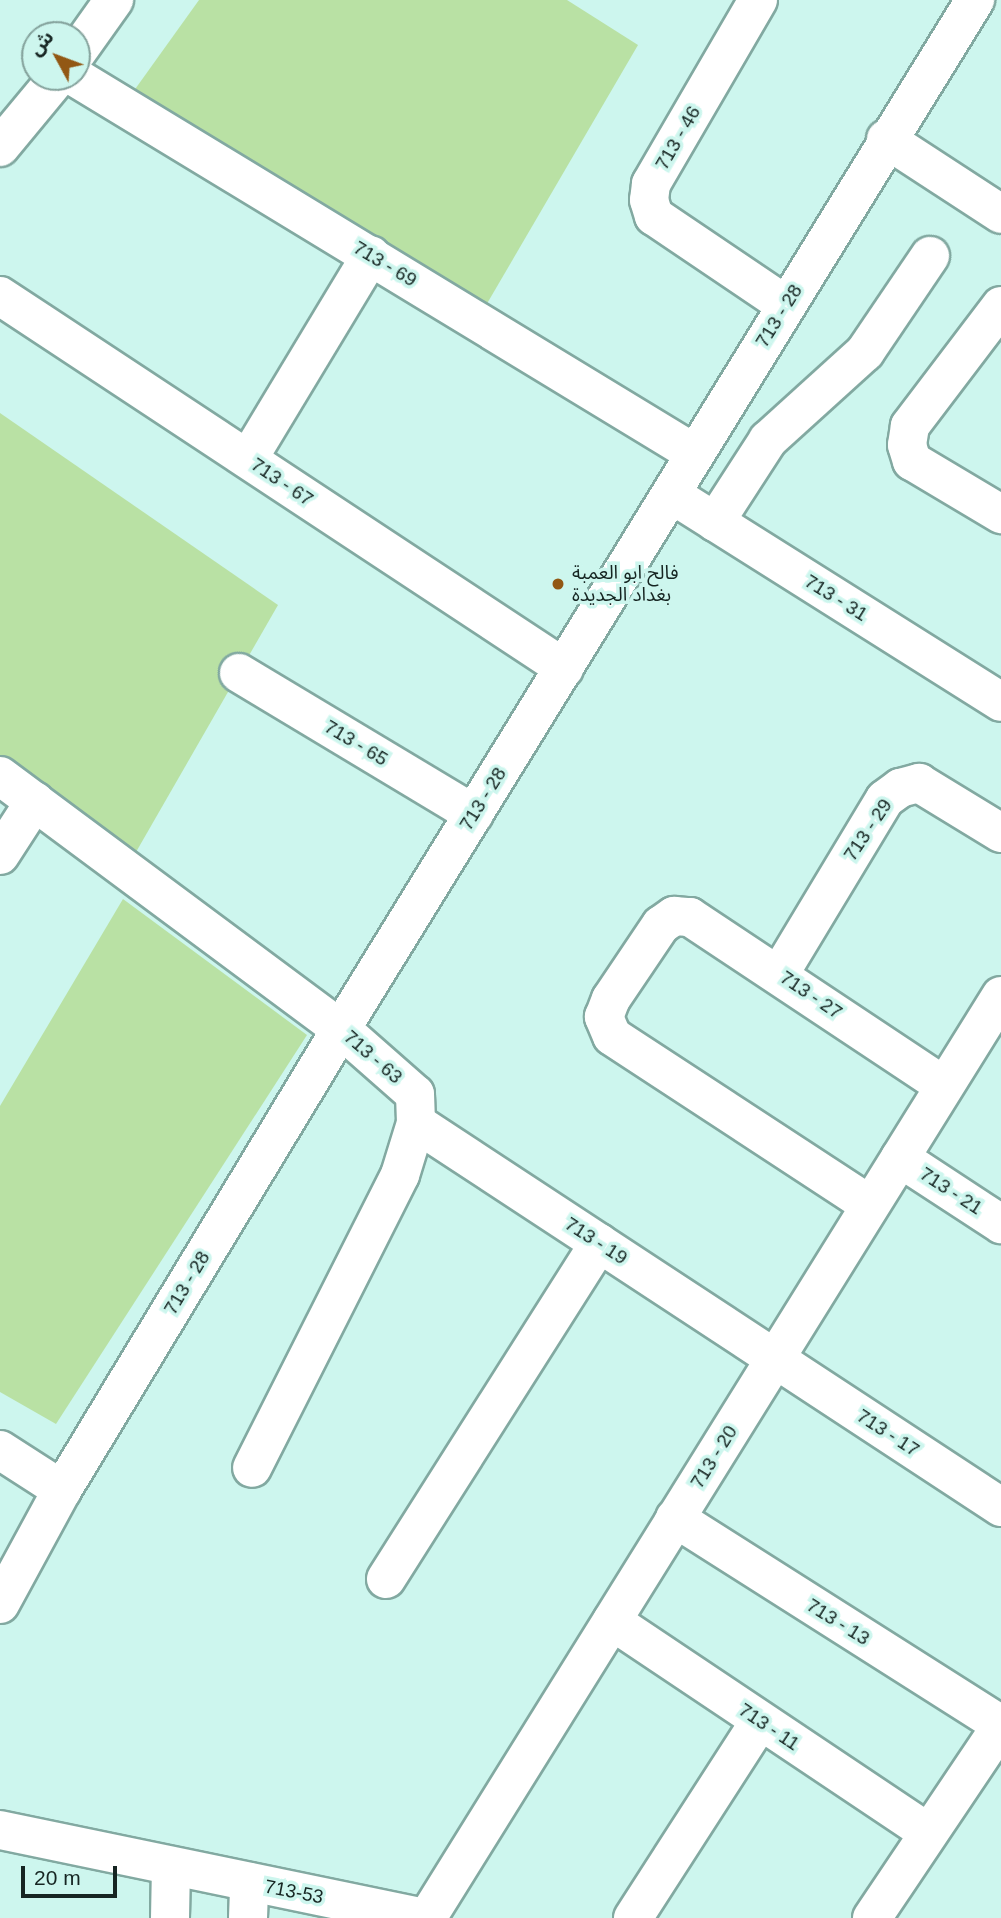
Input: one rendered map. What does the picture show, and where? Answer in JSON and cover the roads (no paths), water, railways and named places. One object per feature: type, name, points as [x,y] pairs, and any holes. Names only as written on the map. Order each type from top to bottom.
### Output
[{"type":"street","points":[[91,32],[114,0]]},
{"type":"street","name":"713 - 46","points":[[758,0],[651,184],[649,200],[654,216],[786,305]]},
{"type":"street","name":"713 - 28","points":[[0,1604],[62,1490],[341,1029],[565,668],[886,139],[975,0]]},
{"type":"street","name":"713 - 69","points":[[91,87],[694,453]]},
{"type":"street","points":[[0,147],[46,91]]},
{"type":"street","points":[[886,139],[1001,214]]},
{"type":"street","points":[[248,459],[371,255]]},
{"type":"street","points":[[715,522],[768,440],[865,352],[930,256]]},
{"type":"street","name":"713 - 67","points":[[0,296],[565,668]]},
{"type":"street","points":[[1001,306],[910,426],[906,445],[912,461],[1001,514]]},
{"type":"street","name":"713 - 31","points":[[671,494],[1001,702]]},
{"type":"street","name":"713 - 65","points":[[239,673],[474,814]]},
{"type":"street","name":"713 - 63","points":[[0,776],[341,1029],[415,1094],[416,1123],[400,1175],[252,1468]]},
{"type":"street","name":"713 - 29","points":[[780,973],[884,799],[900,788],[919,783],[1001,833]]},
{"type":"street","points":[[0,855],[35,801]]},
{"type":"street","name":"713 - 27","points":[[870,1205],[612,1036],[604,1017],[611,999],[661,925],[674,916],[690,917],[780,973],[944,1086]]},
{"type":"street","name":"713 - 20","points":[[426,1918],[1000,998]]},
{"type":"street","name":"713 - 19","points":[[416,1123],[775,1358]]},
{"type":"street","name":"713 - 21","points":[[900,1158],[1001,1224]]},
{"type":"street","points":[[386,1579],[599,1243]]},
{"type":"street","name":"713 - 17","points":[[775,1358],[1001,1507]]},
{"type":"street","points":[[0,1450],[62,1490]]},
{"type":"street","name":"713 - 13","points":[[676,1518],[1001,1726]]},
{"type":"street","name":"713 - 11","points":[[612,1621],[927,1832]]},
{"type":"street","points":[[633,1918],[760,1721]]},
{"type":"street","points":[[872,1918],[927,1832],[1001,1726]]},
{"type":"street","name":"713-53","points":[[0,1830],[171,1867],[248,1900],[426,1918]]},
{"type":"street","points":[[170,1918],[171,1867]]},
{"type":"place","name":"فالح ابو العمبة بغداد الجديدة","points":[[558,584]]}]
